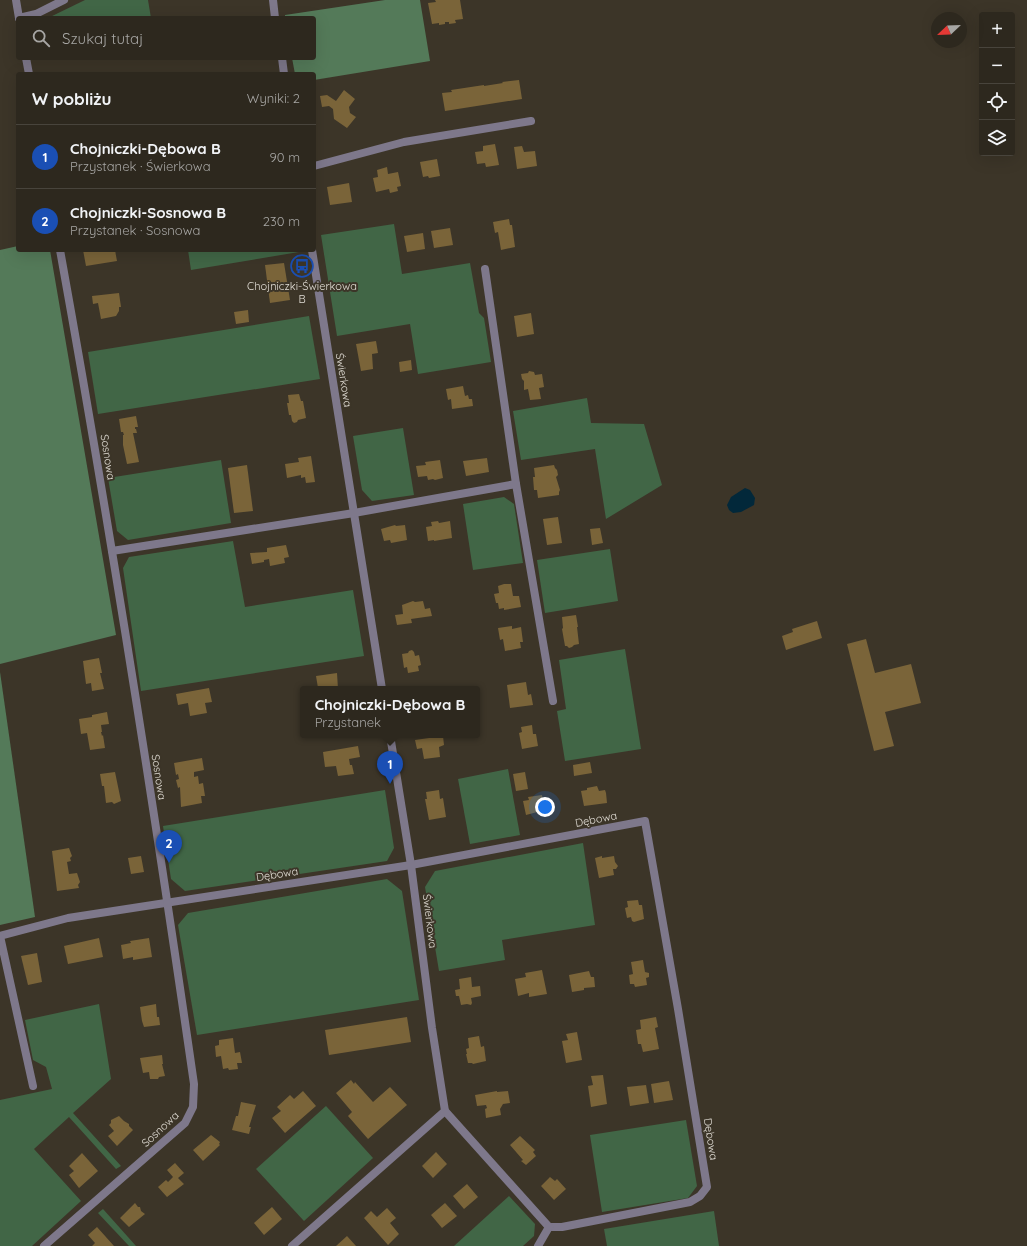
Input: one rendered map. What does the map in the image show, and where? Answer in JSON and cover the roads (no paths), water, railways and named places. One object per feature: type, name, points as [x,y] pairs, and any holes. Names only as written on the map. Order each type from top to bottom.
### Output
[{"type":"street","points":[[16,0],[19,16]]},
{"type":"street","points":[[28,16],[36,14],[64,0]]},
{"type":"street","points":[[273,0],[275,16]]},
{"type":"street","points":[[26,60],[28,72]]},
{"type":"street","points":[[282,60],[284,72]]},
{"type":"street","points":[[316,165],[404,142],[531,121]]},
{"type":"street","name":"Sosnowa","points":[[44,1246],[185,1123],[193,1107],[194,1084],[168,902],[92,425],[60,252]]},
{"type":"street","name":"Świerkowa","points":[[312,252],[382,686]]},
{"type":"street","points":[[485,269],[516,484],[553,702]]},
{"type":"street","points":[[112,551],[354,513],[516,484]]},
{"type":"street","name":"Świerkowa","points":[[390,738],[411,865],[432,1028],[445,1111]]},
{"type":"street","name":"Dębowa","points":[[33,1086],[0,936],[68,918],[411,865],[645,821],[677,1001],[707,1186],[700,1196],[690,1202],[562,1227],[549,1227]]},
{"type":"street","points":[[292,1246],[445,1111],[549,1227],[538,1246]]},
{"type":"water","points":[[745,488],[750,490],[755,498],[754,505],[741,512],[733,513],[729,510],[727,505],[731,497]]},
{"type":"place","name":"Chojniczki-Świerkowa B","points":[[302,266]]},
{"type":"place","name":"Chojniczki-Dębowa B","points":[[390,784]]},
{"type":"place","name":"Chojniczki-Sosnowa B","points":[[169,863]]}]
